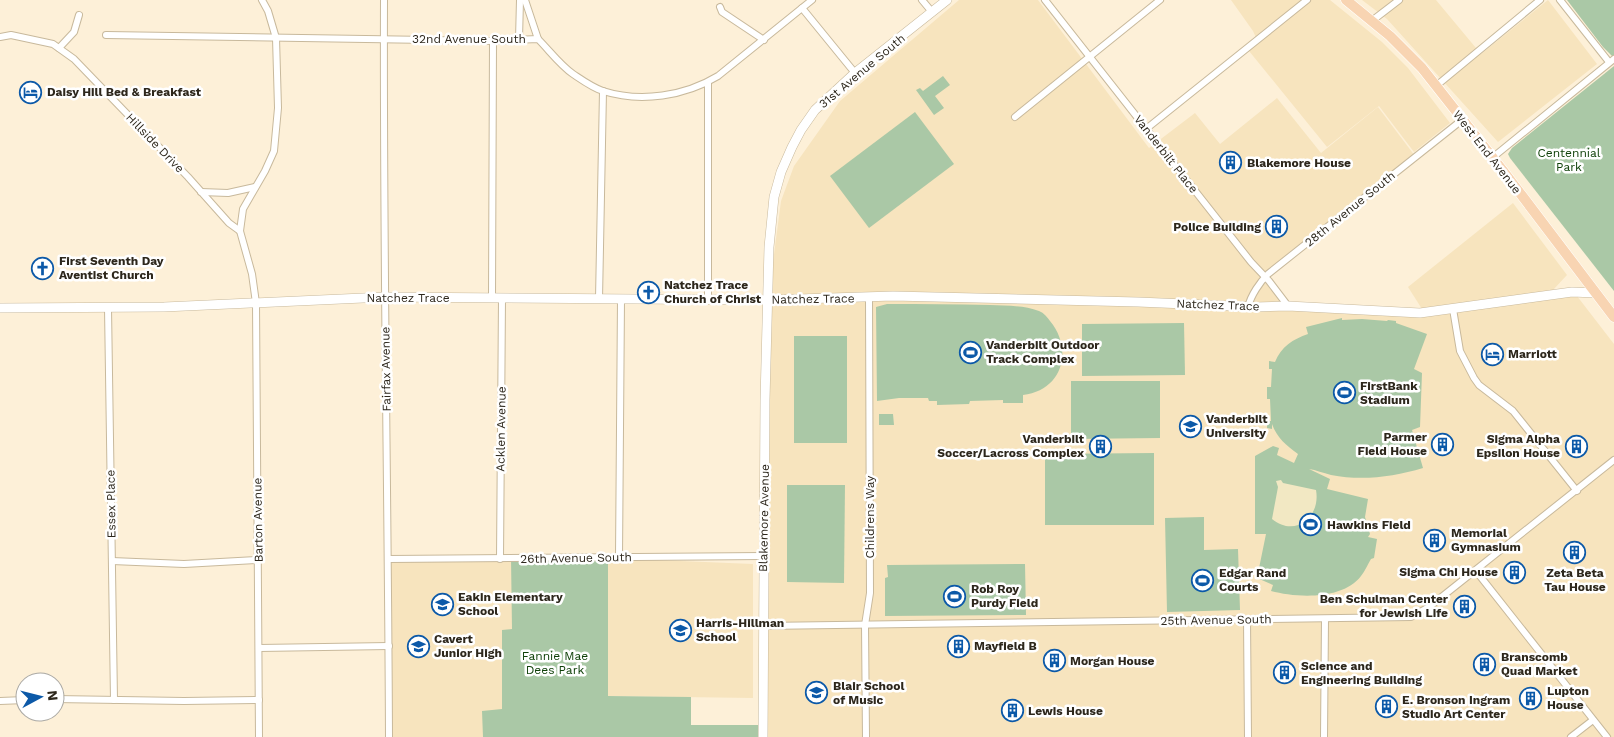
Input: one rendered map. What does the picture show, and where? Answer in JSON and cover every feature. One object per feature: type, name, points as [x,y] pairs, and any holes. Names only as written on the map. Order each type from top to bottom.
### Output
[{"type":"main road","name":"31st Avenue South","points":[[768,300],[771,222],[774,197],[780,172],[801,130],[815,110],[855,73],[947,0]]},
{"type":"main road","name":"West End Avenue","points":[[1346,0],[1373,20],[1407,52],[1436,86],[1614,317]]},
{"type":"main road","name":"Natchez Trace","points":[[0,308],[164,307],[385,297],[768,300],[893,296],[1248,307],[1288,306],[1402,313],[1433,312],[1572,292],[1595,292]]},
{"type":"main road","name":"Blakemore Avenue","points":[[763,737],[768,300]]},
{"type":"street","points":[[256,303],[252,274],[240,231],[243,209],[274,151],[278,108],[276,38],[268,11],[262,0]]},
{"type":"street","name":"Fairfax Avenue","points":[[384,0],[389,737]]},
{"type":"street","points":[[519,40],[520,0]]},
{"type":"street","points":[[525,0],[538,39]]},
{"type":"street","name":"32nd Avenue South","points":[[106,35],[493,41],[538,39],[571,73],[603,91],[633,96],[658,96],[680,92],[708,82],[764,40],[812,0]]},
{"type":"street","points":[[922,0],[932,12]]},
{"type":"street","name":"Vanderbilt Place","points":[[1046,0],[1146,129],[1288,306]]},
{"type":"street","points":[[1015,117],[1160,0]]},
{"type":"street","points":[[1146,129],[1307,0]]},
{"type":"street","points":[[1373,20],[1399,0]]},
{"type":"street","points":[[1436,86],[1540,0]]},
{"type":"street","points":[[1492,158],[1612,60],[1560,0]]},
{"type":"street","points":[[720,7],[722,12],[764,40]]},
{"type":"street","points":[[802,8],[855,73]]},
{"type":"street","points":[[59,48],[74,32],[79,15]]},
{"type":"street","name":"Hillside Drive","points":[[0,37],[11,35],[53,44],[74,59],[229,223],[240,231]]},
{"type":"street","points":[[492,298],[493,41]]},
{"type":"street","points":[[708,82],[708,299]]},
{"type":"street","points":[[600,299],[603,91]]},
{"type":"street","name":"28th Avenue South","points":[[1248,307],[1250,300],[1264,278],[1462,120]]},
{"type":"street","points":[[201,192],[228,193],[255,187]]},
{"type":"street","name":"Acklen Avenue","points":[[500,559],[502,298]]},
{"type":"street","name":"Childrens Way","points":[[866,737],[865,625],[870,593],[869,298]]},
{"type":"street","points":[[619,558],[621,299]]},
{"type":"street","name":"Barton Avenue","points":[[256,303],[259,737]]},
{"type":"street","name":"Essex Place","points":[[108,308],[114,700]]},
{"type":"street","points":[[1453,308],[1458,345],[1465,363],[1479,385],[1523,421],[1578,491]]},
{"type":"street","name":"25th Avenue South","points":[[763,626],[1414,617],[1578,491],[1614,460]]},
{"type":"street","name":"26th Avenue South","points":[[389,559],[764,556]]},
{"type":"street","points":[[112,561],[184,564],[258,560]]},
{"type":"street","points":[[1476,571],[1607,737]]},
{"type":"street","points":[[1247,619],[1248,737]]},
{"type":"street","points":[[1324,737],[1325,619]]},
{"type":"street","points":[[259,648],[389,646]]},
{"type":"street","points":[[65,699],[259,700]]},
{"type":"street","points":[[0,701],[15,700]]},
{"type":"street","points":[[1571,737],[1593,720]]},
{"type":"shaded area","name":"Vanderbilt University","points":[[959,0],[1038,0],[1149,148],[1195,113],[1220,144],[1277,98],[1321,153],[1378,107],[1415,156],[1264,278],[1288,306],[1420,313],[1577,296],[1614,344],[1614,737],[763,737],[768,300],[781,201],[794,166],[840,101]]},
{"type":"shaded area","points":[[1231,0],[1330,0],[1382,42],[1408,68],[1450,123],[1414,152],[1379,106],[1327,147],[1249,51],[1258,42],[1253,31]]},
{"type":"shaded area","points":[[1362,0],[1436,0],[1481,54],[1548,0],[1597,64],[1498,142],[1387,19]]},
{"type":"shaded area","points":[[1513,203],[1567,275],[1553,290],[1422,309],[1408,287]]},
{"type":"shaded area","points":[[530,558],[533,737],[390,737],[389,559]]},
{"type":"shaded area","name":"Harris-Hillman School","points":[[608,558],[753,564],[753,698],[608,696]]},
{"type":"green space","points":[[1567,0],[1614,0],[1614,58],[1603,47]]},
{"type":"green space","name":"Centennial Park","points":[[1614,66],[1614,291],[1508,154],[1512,148]]},
{"type":"green space","points":[[943,76],[950,85],[935,96],[944,108],[934,115],[916,90],[920,88],[923,91]]},
{"type":"green space","points":[[915,112],[954,164],[869,228],[830,176]]},
{"type":"green space","name":"Vanderbilt Outdoor Track Complex","points":[[887,304],[1009,306],[1039,311],[1047,317],[1057,332],[1061,344],[1062,356],[1060,367],[1055,377],[1047,386],[1036,392],[1023,395],[1023,403],[1003,403],[1003,400],[937,405],[937,401],[929,401],[928,398],[899,398],[877,401],[876,307]]},
{"type":"green space","name":"FirstBank Stadium","points":[[1342,318],[1342,320],[1396,321],[1396,323],[1427,334],[1414,369],[1422,373],[1420,427],[1412,430],[1423,468],[1389,476],[1366,478],[1343,477],[1309,469],[1330,479],[1327,489],[1368,499],[1365,517],[1370,534],[1368,537],[1377,539],[1374,558],[1371,559],[1361,576],[1353,584],[1331,593],[1306,596],[1271,591],[1273,585],[1257,578],[1266,534],[1255,534],[1255,456],[1273,446],[1279,448],[1277,455],[1294,463],[1298,454],[1282,441],[1272,424],[1272,429],[1267,428],[1267,421],[1271,421],[1270,399],[1267,399],[1267,387],[1271,387],[1272,369],[1269,369],[1269,361],[1275,362],[1288,344],[1308,334],[1306,327]]},
{"type":"green space","points":[[1184,323],[1185,375],[1082,376],[1082,324]]},
{"type":"green space","points":[[794,336],[847,336],[847,443],[794,443]]},
{"type":"green space","points":[[1071,381],[1160,381],[1160,438],[1071,439]]},
{"type":"green space","points":[[879,414],[893,414],[894,425],[879,425]]},
{"type":"green space","points":[[1154,453],[1154,525],[1045,525],[1045,454]]},
{"type":"green space","points":[[787,485],[845,485],[844,583],[787,582]]},
{"type":"green space","name":"Edgar Rand Courts","points":[[1204,517],[1204,550],[1238,549],[1240,610],[1167,612],[1165,518]]},
{"type":"green space","name":"Fannie Mae Dees Park","points":[[511,558],[608,558],[608,696],[691,697],[691,725],[763,725],[763,737],[483,737],[482,711],[502,709],[502,630],[512,629]]},
{"type":"green space","name":"Rob Roy Purdy Field","points":[[1025,564],[1026,615],[885,616],[887,565]]},
{"type":"sand","points":[[1281,480],[1283,483],[1316,490],[1314,509],[1304,522],[1289,526],[1272,519],[1278,487],[1276,481]]},
{"type":"place","name":"Daisy Hill Bed & Breakfast","points":[[31,92]]},
{"type":"place","name":"Blakemore House","points":[[1231,163]]},
{"type":"place","name":"Police Building","points":[[1277,227]]},
{"type":"place","name":"First Seventh Day Aventist Church","points":[[43,268]]},
{"type":"place","name":"Natchez Trace Church of Christ","points":[[648,292]]},
{"type":"place","name":"Vanderbilt Outdoor Track Complex","points":[[970,352]]},
{"type":"place","name":"Marriott","points":[[1492,354]]},
{"type":"place","name":"FirstBank Stadium","points":[[1344,393]]},
{"type":"place","name":"Vanderbilt University","points":[[1190,426]]},
{"type":"place","name":"Parmer Field House","points":[[1443,444]]},
{"type":"place","name":"Vanderbilt Soccer/Lacross Complex","points":[[1100,446]]},
{"type":"place","name":"Sigma Alpha Epsilon House","points":[[1576,446]]},
{"type":"place","name":"Hawkins Field","points":[[1311,525]]},
{"type":"place","name":"Memorial Gymnasium","points":[[1435,540]]},
{"type":"place","name":"Zeta Beta Tau House","points":[[1575,552]]},
{"type":"place","name":"Sigma Chi House","points":[[1514,572]]},
{"type":"place","name":"Edgar Rand Courts","points":[[1203,580]]},
{"type":"place","name":"Rob Roy Purdy Field","points":[[955,596]]},
{"type":"place","name":"Eakin Elementary School","points":[[442,604]]},
{"type":"place","name":"Ben Schulman Center for Jewish Life","points":[[1464,606]]},
{"type":"place","name":"Harris-Hillman School","points":[[680,630]]},
{"type":"place","name":"Cavert Junior High","points":[[418,646]]},
{"type":"place","name":"Mayfield B","points":[[958,646]]},
{"type":"place","name":"Morgan House","points":[[1054,661]]},
{"type":"place","name":"Branscomb Quad Market","points":[[1485,664]]},
{"type":"place","name":"Science and Engineering Building","points":[[1285,673]]},
{"type":"place","name":"Blair School of Music","points":[[817,693]]},
{"type":"place","name":"Lupton House","points":[[1531,698]]},
{"type":"place","name":"E. Bronson Ingram Studio Art Center","points":[[1386,707]]},
{"type":"place","name":"Lewis House","points":[[1012,711]]}]
